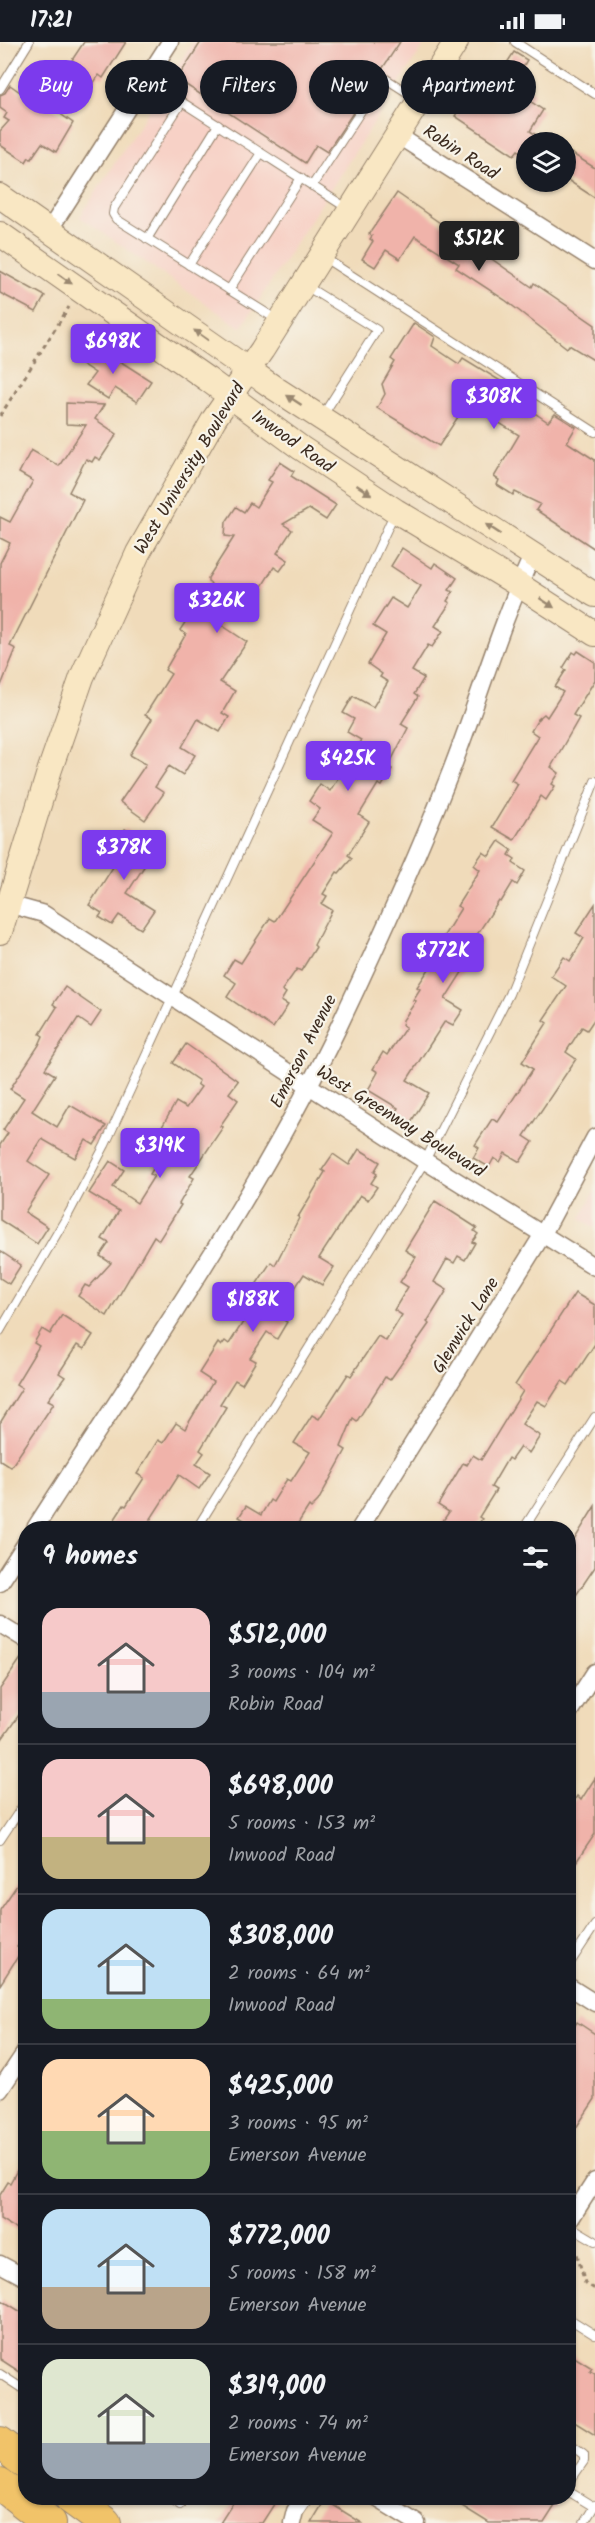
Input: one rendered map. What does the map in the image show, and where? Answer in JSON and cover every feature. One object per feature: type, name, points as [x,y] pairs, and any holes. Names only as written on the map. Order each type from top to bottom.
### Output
[{"type":"highway","points":[[0,2443],[18,2457]]},
{"type":"highway","points":[[0,2484],[18,2498]]},
{"type":"highway","points":[[27,2505],[50,2523]]},
{"type":"highway","points":[[81,2505],[105,2523]]},
{"type":"main road","name":"West University Boulevard","points":[[445,60],[456,42]]},
{"type":"main road","name":"West University Boulevard","points":[[0,932],[5,903],[82,677],[138,553],[169,496],[230,396],[304,284],[411,114]]},
{"type":"main road","name":"Inwood Road","points":[[0,196],[321,418],[595,595]]},
{"type":"main road","points":[[33,257],[50,229]]},
{"type":"main road","name":"Inwood Road","points":[[0,234],[301,448],[396,511],[595,634]]},
{"type":"street","points":[[158,60],[170,42]]},
{"type":"street","points":[[50,229],[124,114]]},
{"type":"street","name":"Robin Road","points":[[397,135],[595,261]]},
{"type":"street","name":"Emerson Avenue","points":[[39,1521],[222,1236],[308,1086],[401,893],[452,770],[519,585],[533,554]]},
{"type":"street","name":"West Greenway Boulevard","points":[[5,903],[44,914],[425,1161],[595,1267]]},
{"type":"street","name":"Glenwick Lane","points":[[364,1521],[543,1234],[595,1137]]},
{"type":"street","points":[[0,1583],[18,1555]]},
{"type":"street","points":[[0,1624],[18,1635]]},
{"type":"street","points":[[576,1702],[595,1672]]},
{"type":"street","points":[[576,1991],[595,2003]]},
{"type":"street","points":[[0,2090],[18,2062]]},
{"type":"street","points":[[576,2211],[595,2181]]},
{"type":"street","points":[[0,2264],[18,2274]]},
{"type":"street","points":[[292,2523],[299,2505]]},
{"type":"street","points":[[397,2505],[417,2523]]},
{"type":"lane","points":[[0,89],[29,42]]},
{"type":"lane","points":[[515,42],[595,94]]},
{"type":"lane","points":[[312,186],[383,77],[401,88]]},
{"type":"lane","points":[[188,106],[350,210]]},
{"type":"lane","points":[[174,114],[114,208],[114,214],[117,219],[147,239],[280,321]]},
{"type":"lane","points":[[147,239],[218,125]]},
{"type":"lane","points":[[189,265],[261,153]]},
{"type":"lane","points":[[229,290],[301,178]]},
{"type":"lane","points":[[321,255],[595,432]]},
{"type":"lane","points":[[304,284],[377,330],[321,418]]},
{"type":"lane","points":[[0,1331],[69,1213],[105,1145],[396,511]]},
{"type":"lane","points":[[201,1521],[425,1161],[509,994],[595,781]]},
{"type":"lane","points":[[528,1521],[595,1417]]},
{"type":"lane","points":[[0,1840],[18,1813]]},
{"type":"lane","points":[[576,1954],[595,1924]]},
{"type":"lane","points":[[576,2229],[595,2241]]},
{"type":"lane","points":[[576,2323],[595,2335]]},
{"type":"lane","points":[[0,2374],[18,2386]]},
{"type":"lane","points":[[576,2449],[584,2455],[584,2461],[576,2472]]},
{"type":"lane","points":[[576,2496],[594,2506],[584,2523]]},
{"type":"path","points":[[0,416],[73,301]]},
{"type":"path","points":[[576,2253],[585,2283],[595,2289]]},
{"type":"shaded area","points":[[193,42],[426,42],[414,60],[401,60],[401,81],[389,99],[389,60],[309,60],[309,114],[379,114],[241,328],[80,217],[147,114],[188,114],[188,60],[181,60]]},
{"type":"shaded area","points":[[595,1191],[595,1228],[580,1219]]},
{"type":"building","points":[[84,42],[126,42],[114,60],[105,60],[105,75],[103,78],[99,75],[93,84],[93,60],[72,60]]},
{"type":"building","points":[[201,42],[400,42],[388,60],[309,60],[309,114],[352,114],[327,152],[316,145],[305,163],[230,114],[297,114],[297,60],[200,60],[200,94],[188,86],[188,62]]},
{"type":"building","points":[[514,52],[527,60],[509,60]]},
{"type":"building","points":[[10,85],[18,91],[18,114],[60,114],[73,123],[56,152],[42,143],[31,159],[29,157],[26,162],[0,145],[0,131],[9,121],[4,118],[7,113],[0,108],[0,95],[5,93]]},
{"type":"building","points":[[536,105],[543,110],[530,131],[532,132],[516,132],[514,155],[455,116],[456,114],[536,114]]},
{"type":"building","points":[[576,156],[595,168],[595,198],[576,186]]},
{"type":"building","points":[[397,193],[532,287],[534,283],[595,325],[595,361],[569,345],[567,348],[505,300],[456,268],[459,264],[415,236],[400,259],[386,250],[375,267],[362,259],[373,241],[369,234]]},
{"type":"building","points":[[0,271],[45,296],[36,312],[0,293]]},
{"type":"building","points":[[414,323],[435,337],[432,346],[459,364],[463,358],[512,388],[524,398],[520,403],[548,422],[555,414],[576,427],[567,442],[595,460],[595,549],[536,510],[540,504],[515,492],[513,495],[497,485],[499,480],[494,477],[519,435],[467,403],[439,446],[377,408],[385,394],[382,384],[395,362],[391,359]]},
{"type":"building","points":[[93,344],[151,381],[137,402],[115,388],[108,399],[86,385],[95,373],[80,363]]},
{"type":"building","points":[[66,403],[104,405],[95,419],[117,434],[100,460],[95,457],[92,462],[86,459],[69,492],[83,500],[10,646],[16,649],[0,688],[0,563],[10,543],[0,538],[0,517],[10,522],[33,481],[19,473],[31,450],[59,466],[86,425],[66,424]]},
{"type":"building","points":[[280,462],[294,471],[291,476],[336,505],[326,520],[309,509],[283,524],[292,530],[277,553],[288,560],[280,571],[274,567],[249,607],[233,597],[217,622],[247,642],[220,682],[235,691],[222,713],[229,717],[220,732],[198,719],[182,747],[195,755],[183,775],[169,766],[155,787],[164,793],[145,820],[120,802],[146,764],[130,755],[152,719],[145,715],[171,674],[165,670],[186,634],[180,630],[211,584],[208,578],[234,537],[225,536],[226,522],[236,507],[244,512],[250,503],[256,507],[272,482],[268,480]]},
{"type":"building","points":[[402,548],[432,568],[435,563],[457,578],[449,590],[453,592],[447,601],[450,603],[435,626],[443,631],[432,647],[428,645],[412,671],[424,678],[414,694],[418,697],[401,724],[408,728],[388,767],[392,769],[382,786],[378,784],[359,815],[369,822],[348,855],[352,858],[339,873],[337,872],[323,894],[327,896],[322,904],[332,910],[314,945],[316,947],[301,971],[297,969],[282,990],[286,993],[281,1001],[288,1005],[273,1028],[227,997],[236,983],[224,975],[234,959],[241,963],[270,918],[275,921],[333,833],[312,820],[320,809],[309,801],[320,784],[330,791],[361,740],[347,732],[354,719],[343,713],[353,696],[373,707],[388,682],[380,677],[382,674],[368,664],[386,634],[373,626],[391,598],[407,608],[421,586],[391,566]]},
{"type":"building","points":[[578,651],[595,662],[595,680],[573,715],[579,718],[551,767],[559,773],[552,784],[555,786],[546,800],[541,796],[514,840],[492,827],[518,784],[511,780],[538,736],[531,731],[538,719],[544,714],[547,717],[563,692],[555,687],[566,670],[563,668],[573,652],[576,654]]},
{"type":"building","points":[[125,829],[156,848],[127,893],[154,910],[141,929],[119,915],[112,925],[99,917],[102,913],[89,905],[115,864],[103,856],[117,834],[120,836]]},
{"type":"building","points":[[499,841],[512,850],[509,855],[515,859],[513,863],[525,871],[517,885],[513,882],[476,936],[482,941],[445,999],[463,1010],[453,1025],[445,1021],[407,1080],[429,1093],[409,1125],[394,1115],[398,1108],[368,1090],[378,1072],[373,1069],[383,1052],[387,1055],[406,1027],[402,1025],[403,1020],[416,1001],[413,1000],[420,989],[417,987],[439,954],[441,949],[437,947],[461,908],[457,906],[480,870],[474,865],[483,852],[489,856]]},
{"type":"building","points":[[595,904],[595,1018],[587,1030],[582,1027],[566,1052],[576,1059],[524,1136],[533,1142],[520,1162],[505,1153],[500,1162],[494,1158],[489,1167],[473,1158],[479,1148],[475,1145],[492,1119],[498,1122],[533,1069],[522,1062],[547,1023],[543,1020],[566,986],[551,976],[564,957],[570,961],[584,938],[576,933]]},
{"type":"building","points":[[65,987],[101,1012],[91,1027],[78,1018],[45,1069],[55,1075],[32,1111],[57,1127],[70,1105],[106,1126],[94,1145],[86,1140],[75,1158],[42,1139],[28,1161],[49,1175],[25,1212],[48,1227],[37,1244],[0,1220],[0,1145],[8,1133],[3,1130],[24,1098],[10,1089],[39,1045],[43,1036],[40,1034],[57,1007],[53,1004]]},
{"type":"building","points":[[186,1044],[238,1081],[229,1093],[238,1100],[190,1176],[194,1178],[179,1204],[181,1205],[159,1240],[154,1236],[107,1316],[78,1296],[85,1285],[89,1287],[111,1263],[100,1256],[109,1243],[102,1239],[119,1211],[89,1193],[110,1161],[124,1170],[113,1187],[137,1203],[154,1176],[150,1174],[159,1159],[166,1163],[181,1139],[162,1127],[176,1102],[186,1108],[201,1087],[197,1084],[199,1081],[173,1063]]},
{"type":"building","points":[[359,1149],[380,1162],[374,1172],[377,1174],[371,1183],[377,1187],[368,1200],[360,1195],[319,1258],[334,1267],[322,1285],[304,1274],[277,1316],[287,1322],[277,1339],[267,1332],[250,1358],[256,1361],[242,1384],[235,1380],[220,1404],[226,1407],[200,1450],[204,1453],[196,1464],[210,1473],[199,1489],[179,1475],[149,1521],[114,1521],[144,1478],[137,1474],[158,1440],[163,1443],[176,1423],[185,1429],[213,1382],[199,1373],[218,1343],[221,1346],[225,1341],[229,1344],[258,1299],[250,1294],[271,1262],[275,1265],[298,1217],[325,1172],[322,1170],[333,1154],[349,1165]]},
{"type":"building","points":[[435,1201],[477,1228],[474,1231],[478,1234],[472,1242],[475,1243],[465,1260],[458,1256],[454,1263],[447,1259],[434,1282],[447,1290],[427,1322],[429,1324],[390,1380],[385,1377],[357,1421],[353,1418],[341,1447],[346,1450],[318,1501],[311,1508],[309,1506],[299,1521],[246,1521],[239,1517],[246,1506],[261,1515],[270,1500],[273,1502],[287,1479],[291,1481],[310,1452],[294,1443],[312,1415],[319,1419],[348,1374],[351,1376],[378,1336],[386,1341],[402,1315],[394,1310],[408,1287],[400,1282],[416,1257],[405,1250]]},
{"type":"building","points":[[0,1251],[21,1265],[9,1284],[0,1278]]},
{"type":"building","points":[[575,1293],[595,1305],[595,1344],[568,1385],[562,1381],[546,1406],[537,1401],[522,1424],[540,1436],[529,1453],[520,1447],[511,1460],[508,1458],[491,1487],[496,1490],[479,1517],[482,1519],[480,1521],[443,1521],[449,1512],[438,1505],[463,1463],[467,1465],[473,1455],[481,1460],[523,1391],[515,1385]]},
{"type":"building","points":[[62,1315],[93,1335],[84,1349],[77,1345],[59,1373],[65,1377],[48,1400],[54,1403],[11,1467],[0,1460],[0,1423],[22,1388],[16,1384],[39,1346],[34,1343],[42,1329],[50,1334]]},
{"type":"building","points":[[595,1506],[595,1567],[576,1595],[576,1537]]},
{"type":"building","points":[[18,1663],[18,1716],[0,1742],[0,1689]]},
{"type":"building","points":[[595,1778],[595,1834],[576,1862],[577,1796],[581,1800]]},
{"type":"building","points":[[18,1884],[18,1956],[0,1985],[0,1910]]},
{"type":"building","points":[[577,2022],[595,2034],[595,2099],[576,2128]]},
{"type":"building","points":[[18,2168],[18,2230],[0,2219],[0,2195],[8,2182],[10,2183]]},
{"type":"building","points":[[0,2299],[18,2310],[18,2371],[0,2359]]},
{"type":"building","points":[[576,2358],[592,2368],[590,2371],[595,2374],[595,2435],[576,2423]]},
{"type":"building","points":[[232,2505],[274,2505],[262,2523],[220,2523]]},
{"type":"building","points":[[322,2505],[333,2505],[362,2523],[311,2523]]},
{"type":"building","points":[[460,2505],[556,2505],[544,2523],[489,2523]]}]
